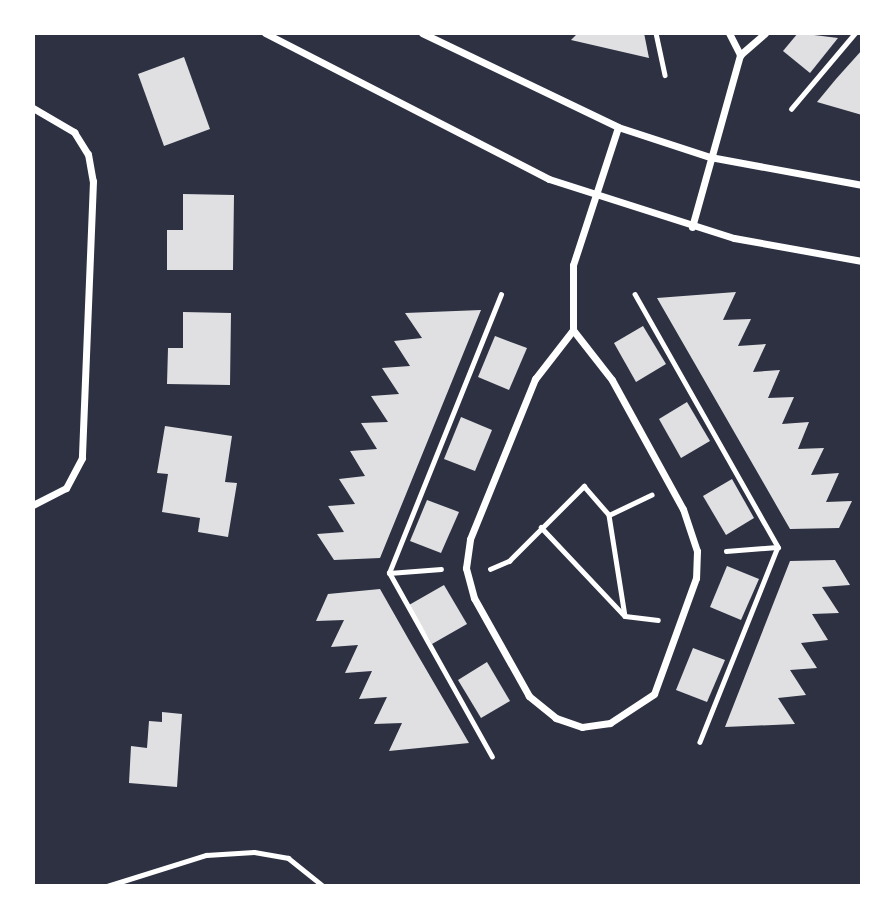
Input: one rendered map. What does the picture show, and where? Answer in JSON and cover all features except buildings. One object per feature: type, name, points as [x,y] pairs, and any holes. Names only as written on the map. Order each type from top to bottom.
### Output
[{"type":"street","points":[[265,33],[456,135],[594,196],[692,227],[862,261]]},
{"type":"street","points":[[422,33],[618,127],[710,157],[862,185]]},
{"type":"street","points":[[729,33],[740,55]]},
{"type":"street","points":[[692,227],[740,55],[765,33]]},
{"type":"street","points":[[33,108],[74,132],[88,154],[93,181],[84,446],[74,478],[58,495],[33,505]]},
{"type":"street","points":[[573,330],[612,380],[670,485],[697,551],[696,578],[654,694],[610,723],[582,727],[555,718],[528,696],[474,598],[466,568],[470,539],[535,379],[573,330],[573,265],[618,127]]},
{"type":"lane","points":[[107,886],[206,855],[254,852],[288,858],[323,886]]},
{"type":"path","points":[[656,33],[665,75]]},
{"type":"path","points":[[791,109],[855,33]]},
{"type":"path","points":[[635,294],[778,547]]},
{"type":"path","points":[[389,573],[501,295]]},
{"type":"path","points":[[609,515],[670,485]]},
{"type":"path","points":[[490,569],[509,561],[584,486],[609,515],[625,616]]},
{"type":"path","points":[[541,527],[625,616],[681,623]]},
{"type":"path","points":[[726,551],[778,547]]},
{"type":"path","points":[[700,742],[778,547]]},
{"type":"path","points":[[389,573],[441,569]]},
{"type":"path","points":[[389,573],[492,757]]}]
